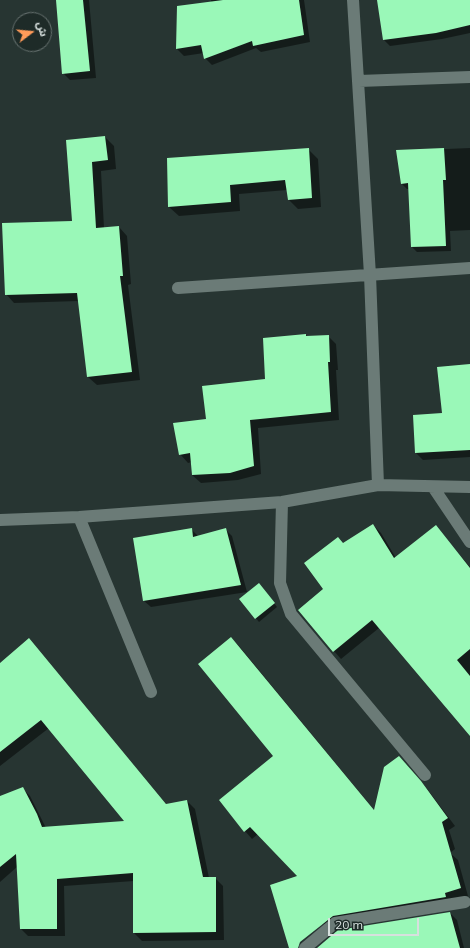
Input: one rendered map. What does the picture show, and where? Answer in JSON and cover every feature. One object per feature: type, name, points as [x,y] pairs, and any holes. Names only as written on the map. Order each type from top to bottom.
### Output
[{"type":"street","points":[[353,0],[370,275],[378,485]]},
{"type":"street","points":[[359,81],[470,78]]},
{"type":"street","points":[[178,288],[470,268]]},
{"type":"street","points":[[0,520],[79,517],[282,502],[378,485],[470,488]]},
{"type":"street","points":[[433,487],[470,542]]},
{"type":"street","points":[[282,502],[280,583],[291,614],[426,775]]},
{"type":"street","points":[[79,517],[151,692]]},
{"type":"street","points":[[305,948],[335,923],[465,902]]},
{"type":"building","points":[[56,0],[83,0],[90,71],[62,74]]},
{"type":"building","points":[[223,0],[299,0],[304,35],[253,46],[252,41],[204,59],[201,45],[176,49],[177,6]]},
{"type":"building","points":[[377,0],[470,0],[470,25],[436,33],[383,40]]},
{"type":"building","points":[[105,136],[108,160],[92,162],[96,228],[119,226],[123,276],[120,276],[132,372],[87,377],[77,293],[5,295],[2,223],[72,221],[66,140]]},
{"type":"building","points":[[309,148],[312,198],[288,200],[285,180],[230,185],[231,202],[168,207],[167,158]]},
{"type":"building","points":[[444,148],[446,180],[443,180],[446,246],[411,247],[408,183],[401,184],[396,150]]},
{"type":"building","points":[[306,334],[306,336],[329,335],[330,362],[328,362],[331,412],[250,420],[254,466],[230,473],[192,475],[190,453],[179,455],[173,423],[206,419],[202,386],[265,379],[263,338]]},
{"type":"building","points":[[470,364],[470,450],[415,453],[413,415],[442,413],[437,367]]},
{"type":"building","points":[[373,524],[394,558],[436,525],[470,568],[470,649],[457,660],[470,676],[470,736],[372,620],[333,652],[298,610],[323,589],[304,563],[338,537],[343,543]]},
{"type":"building","points":[[192,528],[193,537],[226,528],[241,585],[143,601],[133,538]]},
{"type":"building","points":[[259,583],[275,603],[255,619],[239,599]]},
{"type":"building","points":[[231,637],[374,810],[384,767],[399,756],[421,781],[448,818],[442,822],[461,888],[445,893],[446,897],[333,916],[300,942],[298,948],[289,948],[270,885],[297,876],[250,827],[244,832],[219,800],[273,756],[198,664]]},
{"type":"building","points":[[29,638],[166,804],[187,800],[203,877],[216,877],[216,932],[133,933],[133,873],[57,879],[57,929],[20,929],[16,854],[0,867],[0,796],[23,787],[42,827],[124,821],[41,720],[0,752],[0,663]]},
{"type":"building","points":[[450,912],[460,948],[317,948],[338,930]]}]
